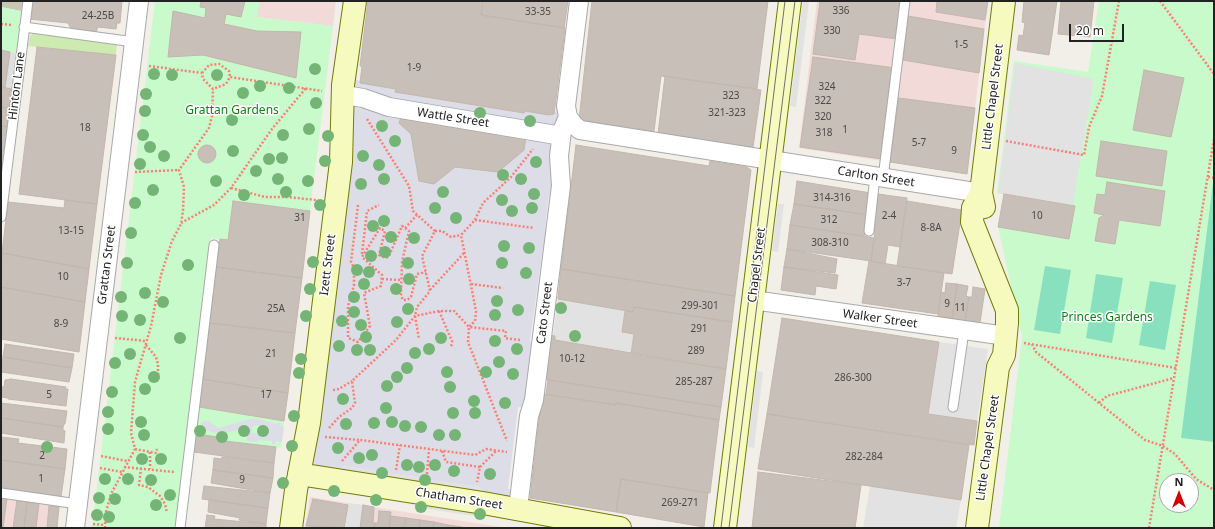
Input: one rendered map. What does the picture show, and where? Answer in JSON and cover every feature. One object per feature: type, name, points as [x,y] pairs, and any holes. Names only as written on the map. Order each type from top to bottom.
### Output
[{"type":"street","name":"Grattan Street","points":[[82,526],[78,504],[139,1]]},
{"type":"street","name":"Izett Street","points":[[291,528],[308,423],[340,170],[343,86],[355,1]]},
{"type":"street","name":"Cato Street","points":[[518,509],[529,416],[534,400],[561,186],[559,156],[562,131],[570,120],[566,101],[579,1]]},
{"type":"street","name":"Chapel Street","points":[[725,528],[790,1]]},
{"type":"street","name":"Little Chapel Street","points":[[977,528],[998,367],[1004,355],[1007,338],[1007,310],[979,241],[978,232],[972,222],[973,208],[981,194],[1004,1]]},
{"type":"street","name":"Wattle Street","points":[[351,96],[363,98],[389,107],[551,134]]},
{"type":"street","points":[[570,120],[577,128],[587,132],[770,160]]},
{"type":"street","name":"Carlton Street","points":[[770,160],[981,194]]},
{"type":"street","name":"Walker Street","points":[[753,300],[1007,338]]},
{"type":"street","name":"Chatham Street","points":[[299,474],[518,509],[619,528]]},
{"type":"lane","name":"Hinton Lane","points":[[1,217],[28,1]]},
{"type":"lane","points":[[869,231],[879,177],[905,1]]},
{"type":"lane","points":[[24,27],[134,42]]},
{"type":"lane","points":[[180,528],[214,245]]},
{"type":"lane","points":[[953,407],[964,331]]},
{"type":"lane","points":[[1,493],[78,504]]},
{"type":"path","points":[[1002,140],[1084,155],[1089,127],[1102,96],[1119,1]]},
{"type":"path","points":[[1160,1],[1214,74]]},
{"type":"path","points":[[202,73],[209,65],[219,64],[229,72],[230,77],[226,84],[214,89]]},
{"type":"path","points":[[145,65],[202,73]]},
{"type":"path","points":[[202,73],[203,79],[214,89]]},
{"type":"path","points":[[230,77],[327,91]]},
{"type":"path","points":[[181,224],[187,219],[205,211],[231,188],[272,129],[306,88]]},
{"type":"path","points":[[179,170],[209,128],[212,116],[214,89]]},
{"type":"path","points":[[365,116],[409,186],[413,211],[435,231],[442,231],[451,237],[461,235],[475,220],[483,203],[511,177],[551,134]]},
{"type":"path","points":[[1149,528],[1214,139]]},
{"type":"path","points":[[132,172],[179,170]]},
{"type":"path","points":[[82,526],[105,527],[108,502],[134,449],[131,433],[133,395],[151,326],[165,259],[181,224],[184,187],[179,170]]},
{"type":"path","points":[[1208,177],[1214,178]]},
{"type":"path","points":[[231,188],[265,197],[274,198],[287,196],[316,200]]},
{"type":"path","points":[[358,205],[352,262],[354,268],[354,285],[348,306],[348,338],[358,342],[370,326],[364,293],[381,286],[382,279],[382,275],[362,257]]},
{"type":"path","points":[[362,257],[367,210],[379,205]]},
{"type":"path","points":[[362,257],[380,228],[385,231],[380,255],[386,258],[389,256],[402,226],[405,228],[417,215]]},
{"type":"path","points":[[475,220],[534,228]]},
{"type":"path","points":[[405,228],[409,231],[402,262],[401,296],[403,300],[408,300],[411,297],[417,274],[426,272]]},
{"type":"path","points":[[430,291],[422,256],[435,231]]},
{"type":"path","points":[[461,235],[476,311],[475,321],[470,327],[468,342],[508,443]]},
{"type":"path","points":[[419,339],[415,316],[417,307],[464,253]]},
{"type":"path","points":[[382,279],[401,280]]},
{"type":"path","points":[[471,284],[503,288]]},
{"type":"path","points":[[439,311],[452,341],[451,348]]},
{"type":"path","points":[[327,391],[339,389],[352,381],[396,340],[415,316],[439,311],[454,311],[470,327],[506,331],[505,338],[520,340]]},
{"type":"path","points":[[112,338],[146,343],[156,357],[158,364],[158,378],[161,378]]},
{"type":"path","points":[[1007,338],[1032,344],[1176,368]]},
{"type":"path","points":[[1032,344],[1036,352],[1145,440],[1162,446],[1175,454],[1196,479],[1214,490]]},
{"type":"path","points":[[1099,403],[1107,396],[1174,378]]},
{"type":"path","points":[[352,381],[355,403],[352,408],[339,418],[321,437],[360,440],[475,455],[486,449],[508,452]]},
{"type":"path","points":[[342,461],[360,440]]},
{"type":"path","points":[[396,470],[400,445]]},
{"type":"path","points":[[134,449],[156,453],[156,449]]},
{"type":"path","points":[[426,474],[429,449]]},
{"type":"path","points":[[442,451],[446,462],[480,467]]},
{"type":"path","points":[[478,482],[480,467],[496,451]]},
{"type":"path","points":[[150,452],[150,469]]},
{"type":"path","points":[[98,456],[127,461]]},
{"type":"path","points":[[124,467],[186,473]]},
{"type":"path","points":[[97,468],[122,472]]},
{"type":"path","points":[[141,468],[139,485],[148,486],[160,496],[165,504],[167,519]]},
{"type":"shaded area","points":[[1,1],[23,1],[21,11],[1,7]]},
{"type":"shaded area","points":[[258,1],[336,1],[333,26],[256,17]]},
{"type":"shaded area","points":[[803,1],[809,1],[796,107],[790,106]]},
{"type":"shaded area","points":[[817,1],[988,1],[967,174],[799,148]]},
{"type":"shaded area","points":[[1,51],[16,53],[1,184]]},
{"type":"shaded area","points":[[1015,63],[1094,79],[1073,205],[998,193]]},
{"type":"shaded area","points":[[353,79],[396,89],[396,92],[524,113],[525,111],[552,115],[556,111],[556,107],[560,107],[551,182],[556,187],[554,194],[549,195],[545,229],[551,230],[548,245],[543,248],[530,340],[531,344],[536,345],[524,408],[518,407],[508,489],[512,490],[511,497],[509,498],[481,494],[480,487],[430,480],[427,486],[423,485],[422,478],[386,473],[383,479],[379,478],[378,471],[343,466],[340,472],[319,467],[312,462]]},
{"type":"shaded area","points":[[778,204],[784,204],[778,252],[772,251]]},
{"type":"shaded area","points":[[558,299],[625,311],[622,332],[634,334],[631,352],[555,340],[555,336],[553,336]]},
{"type":"shaded area","points":[[939,342],[988,349],[977,421],[928,414]]},
{"type":"shaded area","points":[[757,371],[763,372],[754,448],[748,447]]},
{"type":"shaded area","points":[[254,418],[276,424],[280,423],[280,425],[284,427],[282,442],[276,441],[275,444],[272,444],[272,441],[247,441],[246,431],[244,429],[220,434],[202,429],[201,423],[209,421],[218,428]],"holes":[[[256,425],[267,428],[267,435],[252,433],[252,427]]]},
{"type":"shaded area","points":[[343,466],[378,471],[379,478],[340,472]]},
{"type":"shaded area","points":[[386,473],[422,478],[423,485],[383,479]]},
{"type":"shaded area","points":[[430,480],[480,487],[481,494],[427,486]]},
{"type":"shaded area","points":[[870,486],[961,500],[956,528],[863,528]]},
{"type":"shaded area","points":[[310,497],[348,503],[507,528],[305,528]]},
{"type":"shaded area","points":[[1,498],[59,507],[57,528],[1,528]]},
{"type":"shaded area","points":[[424,502],[478,510],[475,516],[441,511],[425,508]]},
{"type":"shaded area","points":[[348,503],[363,505],[360,528],[344,528]]},
{"type":"green space","name":"Grattan Gardens","points":[[155,1],[260,1],[257,17],[333,26],[310,211],[234,201],[228,240],[211,238],[176,528],[92,528]]},
{"type":"green space","name":"Princes Gardens","points":[[1099,1],[1214,1],[1214,183],[1181,438],[1214,442],[1214,528],[999,528],[1022,336],[998,227],[1069,238],[1075,206],[997,193],[1014,61],[1088,72]]},
{"type":"green space","points":[[1,7],[21,11],[16,53],[1,50]]},
{"type":"green space","points":[[37,30],[117,43],[116,55],[28,46],[30,36]]},
{"type":"green space","points":[[1214,183],[1214,442],[1181,438]]},
{"type":"green space","points":[[1045,266],[1071,270],[1060,334],[1034,330]]},
{"type":"green space","points":[[1096,274],[1123,278],[1112,343],[1086,338]]},
{"type":"green space","points":[[1150,281],[1176,285],[1165,350],[1139,345]]},
{"type":"green space","points":[[199,407],[284,421],[281,448],[225,441],[218,439],[218,437],[196,434]]},
{"type":"building","points":[[31,1],[122,1],[120,23],[117,23],[116,29],[98,27],[94,33],[71,29],[68,23],[29,19]]},
{"type":"building","points":[[201,1],[245,1],[241,17],[226,14],[224,24],[257,31],[301,32],[296,78],[203,55],[168,57],[173,11],[205,18],[206,8],[200,7]]},
{"type":"building","points":[[368,1],[483,1],[481,15],[565,28],[554,114],[549,115],[525,111],[524,113],[395,92],[396,89],[360,83],[362,66],[360,66]]},
{"type":"building","points":[[483,1],[568,1],[564,28],[481,15]]},
{"type":"building","points":[[592,1],[768,1],[757,89],[661,76],[654,131],[579,120]]},
{"type":"building","points":[[820,1],[902,1],[897,39],[859,34],[855,60],[813,54]]},
{"type":"building","points":[[937,1],[988,1],[985,20],[936,12]]},
{"type":"building","points":[[1024,1],[1057,1],[1049,55],[1017,50],[1019,35],[1023,36],[1025,23],[1022,22]]},
{"type":"building","points":[[1061,1],[1094,1],[1090,37],[1058,34]]},
{"type":"building","points":[[908,16],[984,29],[979,73],[903,60]]},
{"type":"building","points":[[37,47],[116,55],[97,204],[19,194]]},
{"type":"building","points":[[1,50],[10,52],[5,88],[1,87]]},
{"type":"building","points":[[813,57],[895,68],[882,159],[800,147]]},
{"type":"building","points":[[1144,70],[1184,78],[1171,137],[1133,130]]},
{"type":"building","points":[[665,76],[761,90],[753,147],[743,151],[658,134]]},
{"type":"building","points":[[1,87],[12,89],[10,108],[1,107]]},
{"type":"building","points":[[899,98],[975,108],[967,174],[890,162]]},
{"type":"building","points":[[1,107],[10,108],[8,127],[1,126]]},
{"type":"building","points":[[402,115],[526,136],[524,150],[498,172],[455,167],[434,184],[419,181],[411,134],[399,123]]},
{"type":"building","points":[[1,126],[8,127],[3,165],[1,165]]},
{"type":"building","points":[[1101,141],[1167,151],[1162,186],[1096,176]]},
{"type":"building","points":[[207,145],[213,148],[216,154],[213,160],[207,163],[201,160],[198,154],[201,148]]},
{"type":"building","points":[[576,145],[709,166],[710,161],[747,167],[751,170],[735,296],[561,269]]},
{"type":"building","points":[[797,181],[871,193],[868,215],[794,204]]},
{"type":"building","points":[[1107,182],[1165,191],[1160,226],[1119,220],[1115,244],[1095,241],[1099,218],[1104,215],[1094,213],[1097,194],[1105,195]]},
{"type":"building","points":[[878,194],[907,198],[900,247],[888,245],[885,264],[871,261],[875,232],[872,231]]},
{"type":"building","points":[[1004,194],[1075,206],[1069,239],[998,227]]},
{"type":"building","points":[[65,200],[97,204],[89,269],[2,253],[8,202],[64,208]]},
{"type":"building","points":[[233,201],[310,211],[302,278],[216,267],[220,239],[228,240]]},
{"type":"building","points":[[907,201],[962,210],[952,274],[897,266]]},
{"type":"building","points":[[794,204],[868,215],[864,236],[790,225]]},
{"type":"building","points":[[790,225],[874,238],[871,261],[787,249]]},
{"type":"building","points":[[787,249],[837,259],[835,273],[784,267]]},
{"type":"building","points":[[2,253],[89,269],[85,302],[1,287]]},
{"type":"building","points":[[869,261],[944,273],[938,314],[862,303]]},
{"type":"building","points":[[216,267],[302,278],[295,333],[209,323]]},
{"type":"building","points":[[784,267],[838,275],[836,289],[816,286],[815,295],[781,290]]},
{"type":"building","points":[[561,269],[735,296],[732,322],[634,307],[633,312],[558,299]]},
{"type":"building","points":[[946,283],[957,284],[952,319],[938,316],[941,292],[945,293]]},
{"type":"building","points":[[957,284],[968,286],[966,296],[969,297],[965,321],[952,319]]},
{"type":"building","points":[[1,287],[85,302],[79,352],[1,339]]},
{"type":"building","points":[[973,287],[985,289],[980,323],[965,321],[969,297],[972,297]]},
{"type":"building","points":[[634,307],[732,322],[726,369],[631,354],[634,334],[622,332],[625,311],[633,312]]},
{"type":"building","points":[[782,318],[939,342],[928,414],[977,421],[974,445],[767,414]]},
{"type":"building","points":[[209,323],[295,333],[288,393],[202,379]]},
{"type":"building","points":[[549,335],[555,336],[555,340],[726,369],[721,407],[544,379]]},
{"type":"building","points":[[5,344],[74,354],[72,368],[3,357]]},
{"type":"building","points":[[3,357],[72,368],[69,382],[1,372]]},
{"type":"building","points":[[11,379],[66,387],[65,389],[68,389],[66,406],[1,397],[1,387],[4,387],[5,380]]},
{"type":"building","points":[[202,379],[288,393],[284,421],[199,407]]},
{"type":"building","points":[[548,380],[721,407],[719,420],[616,403],[616,405],[546,394]]},
{"type":"building","points":[[542,394],[616,405],[616,403],[719,420],[710,493],[621,479],[616,512],[530,498]]},
{"type":"building","points":[[1,403],[67,411],[65,424],[63,427],[1,418]]},
{"type":"building","points":[[767,414],[969,445],[961,500],[758,469]]},
{"type":"building","points":[[1,418],[63,427],[63,430],[65,431],[64,443],[1,433]]},
{"type":"building","points":[[196,434],[218,437],[218,439],[225,441],[276,447],[274,463],[194,452]]},
{"type":"building","points":[[1,437],[19,439],[18,443],[67,449],[65,469],[1,460]]},
{"type":"building","points":[[222,457],[274,463],[273,478],[213,470],[214,458],[222,459]]},
{"type":"building","points":[[1,460],[65,469],[61,497],[1,489]]},
{"type":"building","points":[[213,470],[273,478],[270,493],[211,483]]},
{"type":"building","points":[[758,472],[861,485],[855,528],[752,528]]},
{"type":"building","points":[[621,479],[708,493],[704,527],[616,512]]},
{"type":"building","points":[[204,486],[270,493],[268,508],[202,499]]},
{"type":"building","points":[[1,498],[7,498],[3,528],[1,528]]},
{"type":"building","points":[[313,499],[348,505],[344,528],[306,526]]},
{"type":"building","points":[[17,500],[27,501],[24,528],[13,528]]},
{"type":"building","points":[[209,500],[268,508],[266,524],[239,520],[240,518],[208,512]]},
{"type":"building","points":[[27,501],[39,503],[36,528],[24,528]]},
{"type":"building","points":[[363,505],[374,507],[374,528],[360,528]]},
{"type":"building","points":[[49,506],[59,507],[57,528],[47,528]]},
{"type":"building","points":[[379,511],[391,512],[389,528],[374,528],[375,523],[378,523]]},
{"type":"building","points":[[207,515],[215,516],[214,519],[266,524],[266,528],[205,528]]},
{"type":"building","points":[[390,516],[406,518],[404,528],[389,528]]},
{"type":"building","points":[[406,518],[420,520],[419,528],[404,528]]},
{"type":"building","points":[[420,520],[434,522],[433,528],[419,528]]},
{"type":"building","points":[[434,522],[448,525],[448,528],[433,528]]},
{"type":"building","points":[[448,525],[462,527],[462,528],[448,528]]},
{"type":"tram line","points":[[721,528],[785,1]]},
{"type":"tram line","points":[[729,528],[795,1]]}]
